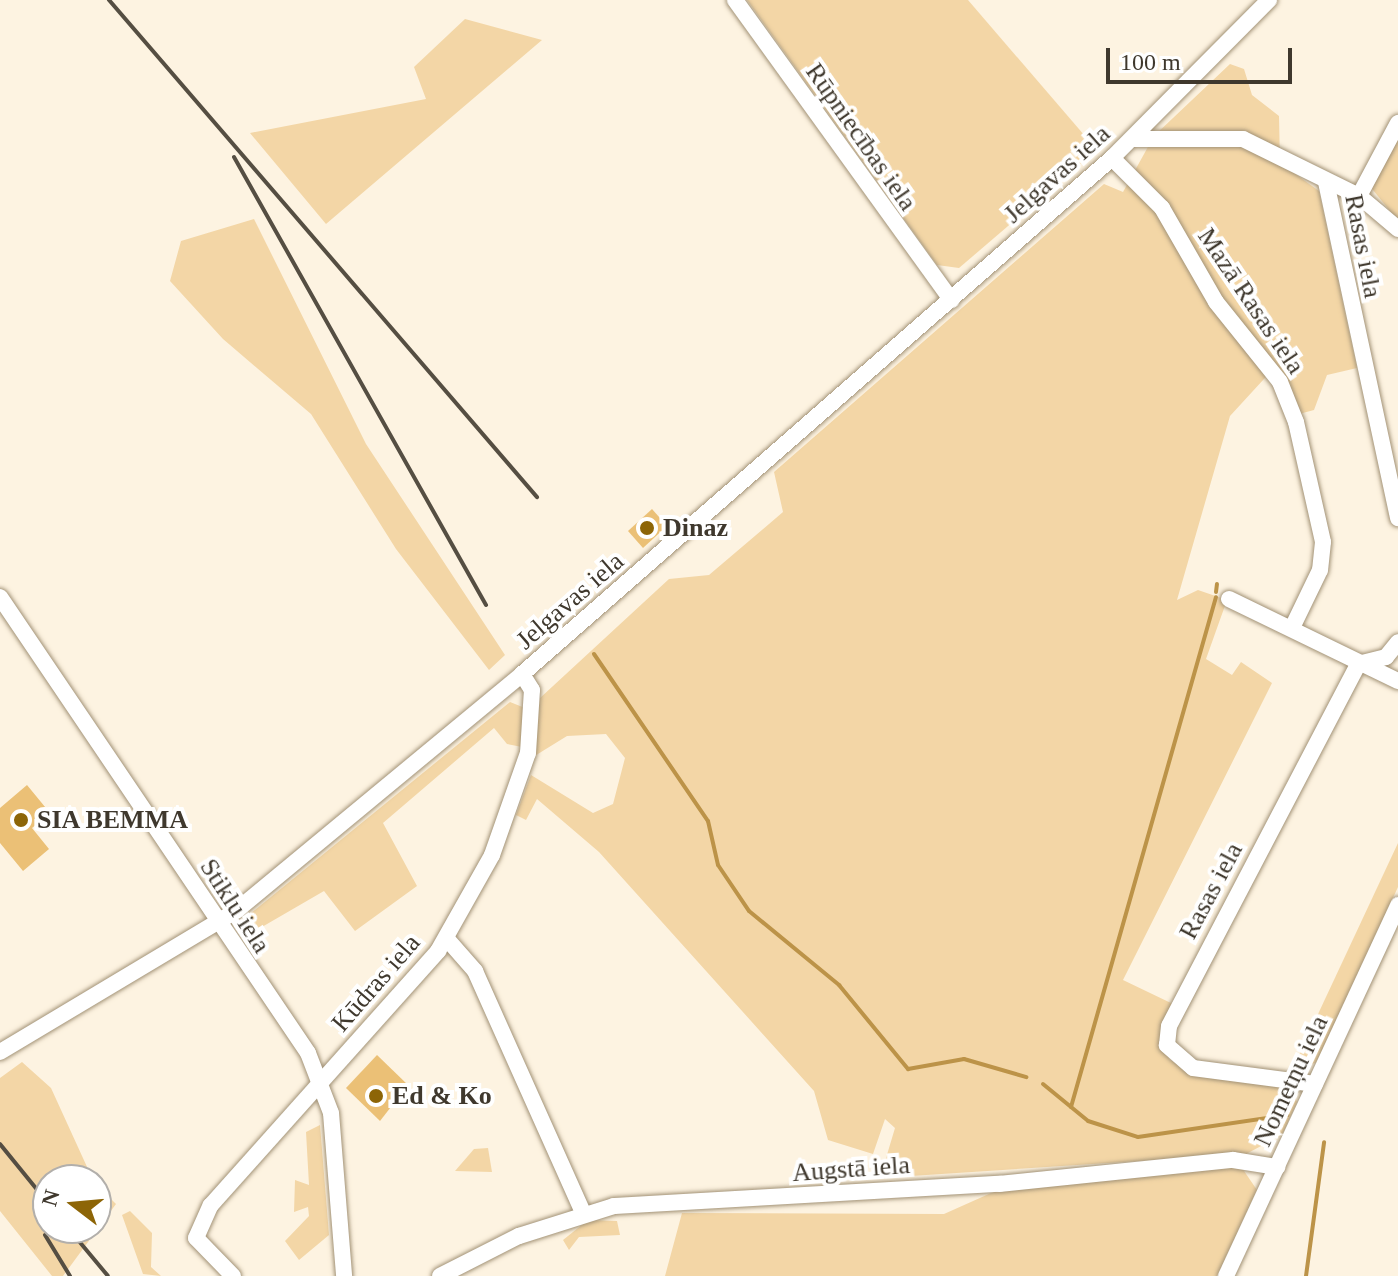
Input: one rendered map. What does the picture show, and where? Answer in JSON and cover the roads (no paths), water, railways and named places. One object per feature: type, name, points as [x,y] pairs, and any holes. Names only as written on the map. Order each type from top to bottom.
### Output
[{"type":"street","name":"Rūpniecības iela","points":[[735,0],[951,300]]},
{"type":"street","name":"Jelgavas iela","points":[[0,1052],[218,921],[522,674],[1112,158],[1269,0]]},
{"type":"street","points":[[1359,196],[1398,123]]},
{"type":"street","name":"Rasas iela","points":[[1133,139],[1243,139],[1326,182],[1398,518]]},
{"type":"street","name":"Mazā Rasas iela","points":[[1112,158],[1162,208],[1216,302],[1280,382],[1296,422],[1323,542],[1320,570],[1292,628]]},
{"type":"street","points":[[1326,182],[1359,196],[1398,229]]},
{"type":"street","name":"Stiklu iela","points":[[0,597],[322,1081]]},
{"type":"street","points":[[1229,599],[1398,681]]},
{"type":"street","points":[[1358,664],[1386,657],[1398,642]]},
{"type":"street","name":"Rasas iela","points":[[1315,1084],[1193,1068],[1167,1045],[1169,1026],[1358,664]]},
{"type":"street","name":"Kūdras iela","points":[[233,1276],[196,1238],[211,1205],[447,939],[492,855],[528,753],[532,690],[522,674]]},
{"type":"street","name":"Nometņu iela","points":[[1226,1276],[1398,905]]},
{"type":"street","points":[[447,939],[475,971],[583,1213]]},
{"type":"street","points":[[322,1081],[344,1276]]},
{"type":"street","name":"Augstā iela","points":[[440,1276],[583,1213],[999,1184],[1233,1160],[1277,1167]]},
{"type":"waterway","points":[[1216,592],[1217,584]]},
{"type":"waterway","points":[[1071,1107],[1216,597]]},
{"type":"waterway","points":[[594,654],[708,821],[718,865],[749,911],[839,985],[908,1069],[964,1059],[1026,1077]]},
{"type":"waterway","points":[[1043,1084],[1088,1121],[1138,1137],[1287,1115]]},
{"type":"waterway","points":[[1306,1276],[1324,1142]]},
{"type":"railway","points":[[109,0],[537,497]]},
{"type":"railway","points":[[234,157],[486,605]]},
{"type":"railway","points":[[0,1144],[32,1183]]},
{"type":"railway","points":[[50,1244],[70,1276]]},
{"type":"railway","points":[[81,1244],[108,1276]]},
{"type":"place","name":"Dinaz","points":[[647,528]]},
{"type":"place","name":"SIA BEMMA","points":[[21,820]]},
{"type":"place","name":"Ed & Ko","points":[[376,1096]]}]
